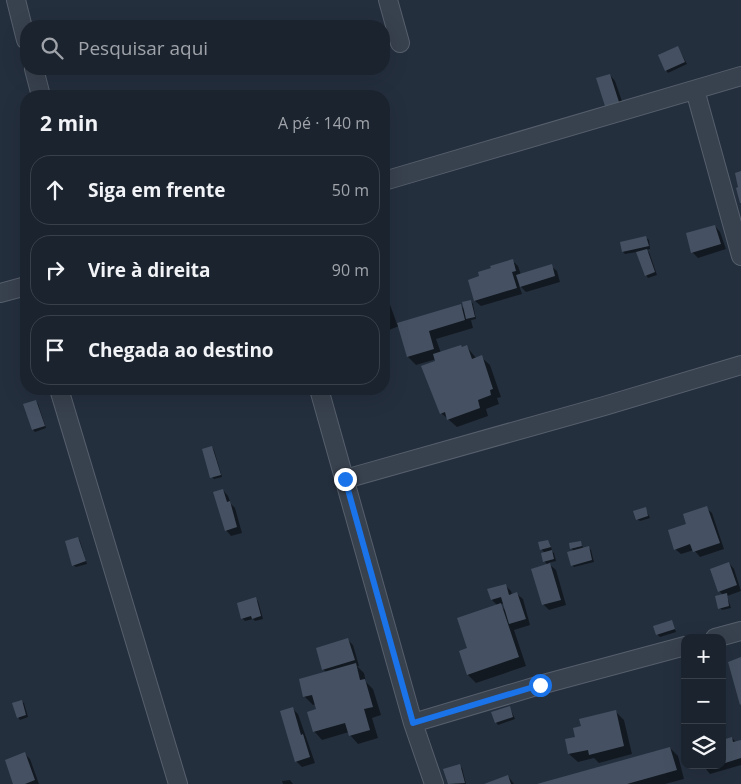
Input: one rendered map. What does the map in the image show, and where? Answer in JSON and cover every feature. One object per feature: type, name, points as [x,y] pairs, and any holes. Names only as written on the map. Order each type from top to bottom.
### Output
[{"type":"street","points":[[16,0],[21,20]]},
{"type":"street","points":[[388,0],[400,43]]},
{"type":"street","points":[[36,75],[39,90]]},
{"type":"street","points":[[390,179],[741,76]]},
{"type":"street","points":[[695,90],[741,256]]},
{"type":"street","points":[[0,293],[20,288]]},
{"type":"street","points":[[345,479],[741,365]]},
{"type":"street","points":[[61,395],[178,784]]},
{"type":"street","points":[[321,395],[413,723],[434,784]]},
{"type":"street","points":[[726,635],[741,631]]},
{"type":"street","points":[[413,723],[540,685],[681,647]]},
{"type":"building","points":[[678,46],[685,62],[665,71],[658,55]]},
{"type":"building","points":[[610,74],[619,102],[605,106],[596,78]]},
{"type":"building","points":[[741,171],[741,203],[740,203],[735,173]]},
{"type":"building","points":[[715,225],[721,244],[691,253],[686,233]]},
{"type":"building","points":[[646,236],[649,246],[622,252],[620,242]]},
{"type":"building","points":[[647,249],[655,272],[645,276],[636,252]]},
{"type":"building","points":[[513,259],[516,271],[512,272],[517,288],[474,301],[468,280],[479,276],[478,272],[491,268],[490,266]]},
{"type":"building","points":[[552,264],[555,276],[520,287],[516,275]]},
{"type":"building","points":[[471,300],[475,317],[466,319],[462,302]]},
{"type":"building","points":[[461,304],[465,320],[429,331],[434,349],[407,357],[397,323]]},
{"type":"building","points":[[461,345],[462,347],[467,345],[472,359],[482,355],[493,389],[490,390],[491,395],[478,400],[480,408],[447,420],[445,412],[440,414],[421,366],[435,361],[433,354]]},
{"type":"building","points":[[36,400],[45,426],[32,430],[23,404]]},
{"type":"building","points":[[212,446],[221,475],[210,478],[202,449]]},
{"type":"building","points":[[223,489],[227,502],[230,501],[237,527],[225,531],[213,492]]},
{"type":"building","points":[[707,506],[720,543],[693,552],[690,544],[674,550],[668,530],[686,524],[683,514]]},
{"type":"building","points":[[646,507],[648,516],[636,520],[633,511]]},
{"type":"building","points":[[78,537],[86,561],[72,566],[65,541]]},
{"type":"building","points":[[548,540],[551,547],[540,550],[538,542]]},
{"type":"building","points":[[581,541],[582,546],[570,549],[569,543]]},
{"type":"building","points":[[589,546],[592,560],[571,566],[567,552]]},
{"type":"building","points":[[552,550],[554,559],[543,562],[541,553]]},
{"type":"building","points":[[729,562],[737,585],[718,592],[710,569]]},
{"type":"building","points":[[550,563],[561,600],[542,605],[531,569]]},
{"type":"building","points":[[506,584],[509,595],[517,592],[526,619],[509,624],[501,597],[491,600],[487,589]]},
{"type":"building","points":[[727,593],[729,606],[718,609],[715,596]]},
{"type":"building","points":[[256,597],[261,616],[252,619],[251,616],[241,619],[237,603]]},
{"type":"building","points":[[501,603],[519,657],[467,675],[459,651],[467,648],[457,618]]},
{"type":"building","points":[[672,620],[675,629],[656,635],[653,626]]},
{"type":"building","points":[[348,638],[355,660],[322,670],[316,648]]},
{"type":"building","points":[[741,657],[741,704],[740,705],[728,662]]},
{"type":"building","points":[[356,663],[360,680],[365,679],[373,707],[364,709],[370,730],[349,736],[345,723],[313,732],[307,712],[316,709],[312,695],[303,697],[299,679]]},
{"type":"building","points":[[22,700],[26,715],[17,718],[12,703]]},
{"type":"building","points":[[510,706],[513,717],[495,723],[491,712]]},
{"type":"building","points":[[293,707],[310,757],[295,762],[280,711]]},
{"type":"building","points":[[616,710],[624,746],[589,755],[588,750],[568,754],[565,739],[575,737],[573,728],[581,726],[579,719]]},
{"type":"building","points":[[732,737],[733,742],[741,740],[741,758],[726,763],[726,739]]},
{"type":"building","points":[[670,747],[677,770],[627,784],[537,784]]},
{"type":"building","points":[[25,752],[35,780],[25,784],[13,784],[5,760]]},
{"type":"building","points":[[460,764],[465,783],[448,784],[443,769]]},
{"type":"building","points":[[508,775],[511,784],[484,784]]},
{"type":"route","points":[[345,479],[413,723],[540,685]]}]
